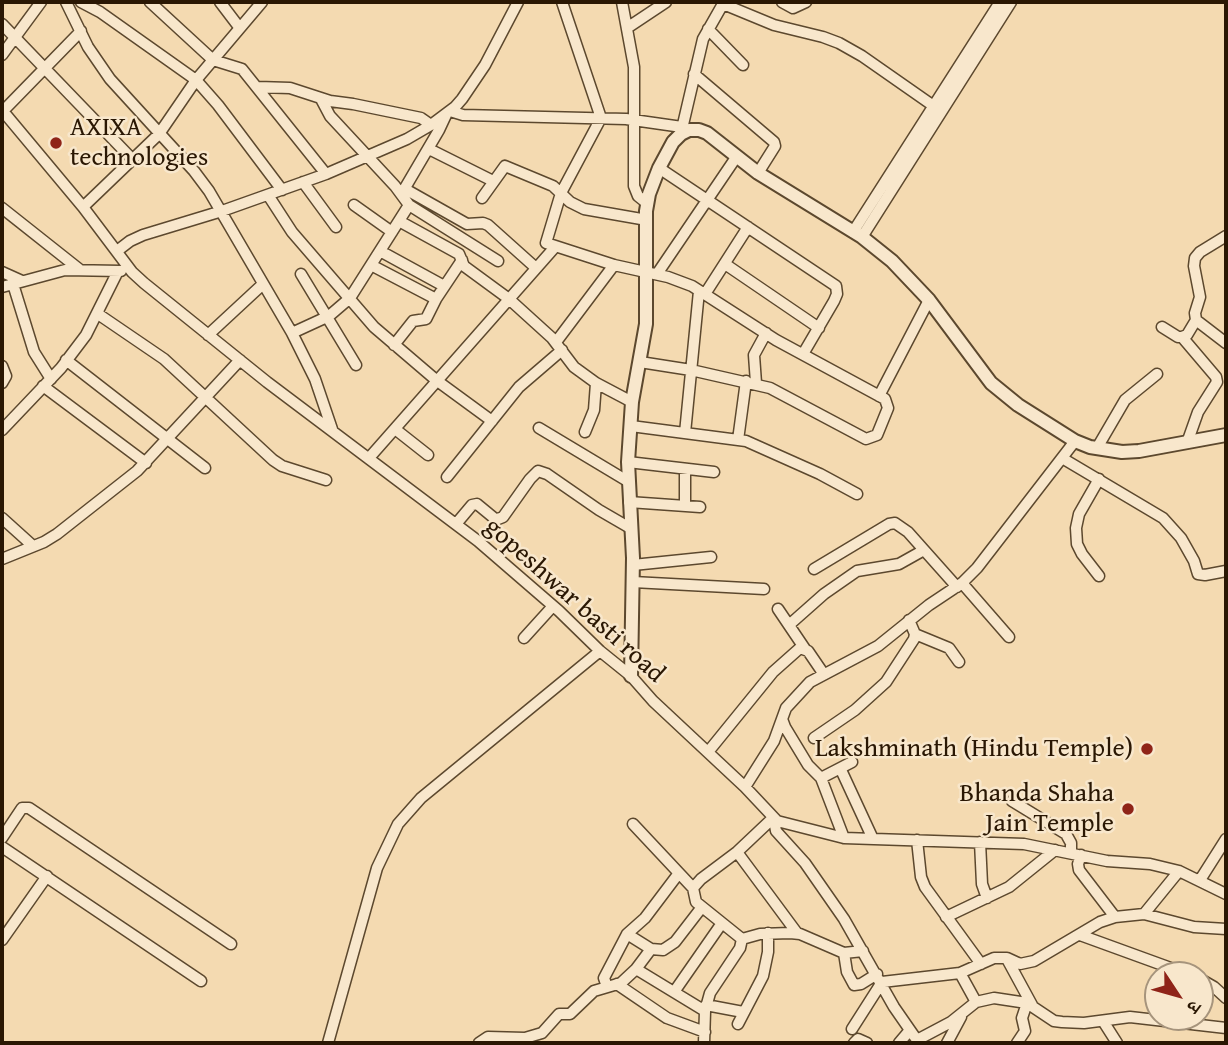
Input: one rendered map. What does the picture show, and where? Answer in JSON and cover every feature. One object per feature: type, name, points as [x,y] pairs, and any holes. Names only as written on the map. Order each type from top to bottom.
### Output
[{"type":"street","points":[[2,55],[41,2]]},
{"type":"street","points":[[66,2],[97,61],[110,79],[194,171],[222,211],[292,332],[315,379],[332,430]]},
{"type":"street","points":[[81,2],[100,12],[196,80],[282,190]]},
{"type":"street","points":[[150,2],[213,60],[238,66],[258,87],[326,174]]},
{"type":"street","points":[[220,2],[239,27]]},
{"type":"street","points":[[83,207],[159,134],[196,80],[262,2]]},
{"type":"street","points":[[117,251],[143,235],[222,211],[326,174],[407,139],[431,125],[462,99],[485,65],[518,2]]},
{"type":"street","points":[[562,2],[601,118],[561,193],[545,241],[548,245],[614,265],[680,280],[766,333],[885,399],[888,408],[877,435],[866,439],[770,388],[751,382],[640,362]]},
{"type":"street","points":[[622,2],[634,67],[634,186],[638,196],[648,204]]},
{"type":"street","points":[[627,28],[666,2]]},
{"type":"street","points":[[782,2],[793,8],[806,2]]},
{"type":"street","points":[[858,234],[1000,2]]},
{"type":"street","points":[[858,234],[1011,2]]},
{"type":"street","points":[[631,676],[633,565],[628,462],[632,402],[652,273],[648,204],[659,168],[681,130],[703,39],[708,29],[724,3],[774,25],[839,43],[934,107]]},
{"type":"street","points":[[2,23],[133,159]]},
{"type":"street","points":[[708,29],[743,65]]},
{"type":"street","points":[[2,110],[81,32]]},
{"type":"street","points":[[694,74],[774,142],[775,146],[758,173]]},
{"type":"street","points":[[258,87],[290,88],[321,99],[421,118],[431,125]]},
{"type":"street","points":[[321,99],[330,116],[403,191],[467,224],[488,225],[536,268]]},
{"type":"street","name":"gopeshwar basti road","points":[[2,110],[83,207],[132,272],[240,360],[456,524],[631,676],[653,701],[745,787],[775,820],[776,831],[819,881],[894,1007],[918,1041]]},
{"type":"street","points":[[448,113],[635,120],[681,130],[699,130],[758,173],[858,234],[900,268],[929,300],[991,383],[1018,405],[1075,441],[1122,452],[1226,435]]},
{"type":"street","points":[[403,191],[448,113]]},
{"type":"street","points":[[429,149],[493,181]]},
{"type":"street","points":[[652,273],[707,201],[737,156]]},
{"type":"street","points":[[482,198],[502,168],[509,166],[528,177],[553,186],[570,202],[584,209],[647,220]]},
{"type":"street","points":[[659,168],[836,286],[834,302],[803,354]]},
{"type":"street","points":[[303,182],[336,227]]},
{"type":"street","points":[[403,191],[409,205],[498,261]]},
{"type":"street","points":[[268,195],[292,232],[374,327],[436,380],[492,421]]},
{"type":"street","points":[[354,205],[392,232]]},
{"type":"street","points":[[292,332],[328,316],[350,298],[409,205]]},
{"type":"street","points":[[2,208],[79,269]]},
{"type":"street","points":[[399,221],[456,252],[464,266],[509,299],[559,346],[574,367],[596,383],[632,402]]},
{"type":"street","points":[[685,433],[702,292],[725,264],[748,227]]},
{"type":"street","points":[[1162,327],[1178,338],[1186,335],[1196,320],[1195,313],[1200,297],[1195,258],[1226,236]]},
{"type":"street","points":[[369,458],[555,247]]},
{"type":"street","points":[[380,251],[444,286]]},
{"type":"street","points":[[394,345],[413,321],[426,319],[462,260]]},
{"type":"street","points":[[725,264],[819,328]]},
{"type":"street","points":[[371,265],[436,299]]},
{"type":"street","points":[[447,477],[525,381],[559,346],[614,265]]},
{"type":"street","points":[[2,287],[50,273],[79,269],[132,272]]},
{"type":"street","points":[[2,430],[66,360],[98,314],[118,271]]},
{"type":"street","points":[[2,272],[18,283],[34,352],[47,382],[146,463]]},
{"type":"street","points":[[301,274],[356,366]]},
{"type":"street","points":[[208,335],[263,284]]},
{"type":"street","points":[[879,396],[929,300]]},
{"type":"street","points":[[98,314],[157,354],[282,467],[326,480]]},
{"type":"street","points":[[1196,320],[1225,339]]},
{"type":"street","points":[[738,440],[754,355],[766,333]]},
{"type":"street","points":[[1182,337],[1216,377],[1217,382],[1198,412],[1187,443]]},
{"type":"street","points":[[66,360],[205,468]]},
{"type":"street","points":[[2,559],[57,534],[146,463],[240,360]]},
{"type":"street","points":[[2,366],[6,376],[2,383]]},
{"type":"street","points":[[1097,448],[1125,400],[1157,374]]},
{"type":"street","points":[[584,432],[594,410],[596,383]]},
{"type":"street","points":[[631,426],[738,440],[765,448],[857,494]]},
{"type":"street","points":[[539,428],[629,482]]},
{"type":"street","points":[[395,429],[428,455]]},
{"type":"street","points":[[745,787],[774,741],[786,708],[801,690],[823,673],[874,648],[959,585],[977,568],[1075,441]]},
{"type":"street","points":[[1062,458],[1163,517],[1181,538],[1198,573],[1205,575],[1226,571]]},
{"type":"street","points":[[628,462],[714,472]]},
{"type":"street","points":[[685,469],[685,505]]},
{"type":"street","points":[[456,524],[472,505],[477,504],[498,519],[503,517],[530,478],[538,471],[547,474],[630,528]]},
{"type":"street","points":[[1098,479],[1079,514],[1076,528],[1077,544],[1099,576]]},
{"type":"street","points":[[629,502],[700,507]]},
{"type":"street","points":[[2,518],[33,546]]},
{"type":"street","points":[[814,569],[889,524],[901,525],[1009,637]]},
{"type":"street","points":[[789,625],[857,570],[900,564],[924,550]]},
{"type":"street","points":[[633,565],[711,557]]},
{"type":"street","points":[[633,582],[764,589]]},
{"type":"street","points":[[524,638],[553,606]]},
{"type":"street","points":[[778,609],[823,673]]},
{"type":"street","points":[[814,738],[855,710],[880,688],[914,639],[915,634],[909,620]]},
{"type":"street","points":[[915,634],[949,649],[959,662]]},
{"type":"street","points":[[708,752],[773,672],[800,648],[805,649]]},
{"type":"street","points":[[328,1043],[377,868],[398,824],[421,798],[600,651]]},
{"type":"street","points":[[782,719],[808,765],[821,778],[844,838]]},
{"type":"street","points":[[821,778],[852,762]]},
{"type":"street","points":[[842,772],[873,839]]},
{"type":"street","points":[[1012,801],[1066,834],[1076,854],[1079,870],[1115,917]]},
{"type":"street","points":[[2,838],[22,808],[29,808],[231,944]]},
{"type":"street","points":[[742,939],[702,907],[693,895],[693,888],[775,820],[844,838],[1024,844],[1107,861],[1150,864],[1179,871],[1226,894]]},
{"type":"street","points":[[633,824],[693,888]]},
{"type":"street","points":[[1200,880],[1226,839]]},
{"type":"street","points":[[917,841],[921,877],[946,917],[981,964]]},
{"type":"street","points":[[980,842],[982,884],[987,898]]},
{"type":"street","points":[[2,847],[201,981]]},
{"type":"street","points":[[946,917],[1009,887],[1055,850]]},
{"type":"street","points":[[737,852],[797,933]]},
{"type":"street","points":[[1144,914],[1179,871]]},
{"type":"street","points":[[679,873],[646,918],[626,934],[604,978],[612,986],[705,1038],[706,1008],[715,982],[740,948],[742,939]]},
{"type":"street","points":[[2,940],[47,876]]},
{"type":"street","points":[[626,934],[651,949],[663,950],[670,947],[702,907]]},
{"type":"street","points":[[844,953],[847,972],[854,985],[879,978],[960,973],[994,958],[1007,958],[1020,964],[1034,961],[1100,922],[1115,917],[1144,914],[1194,927],[1226,929]]},
{"type":"street","points":[[674,992],[722,923]]},
{"type":"street","points":[[742,939],[768,933],[797,933],[844,953],[863,951]]},
{"type":"street","points":[[738,1024],[763,976],[768,952],[768,933]]},
{"type":"street","points":[[1080,935],[1152,961]]},
{"type":"street","points":[[479,1043],[488,1037],[525,1038],[538,1035],[559,1014],[570,1014],[594,991],[612,986],[636,969],[651,949]]},
{"type":"street","points":[[1007,958],[1029,1004],[1023,1018],[1026,1031],[1017,1043]]},
{"type":"street","points":[[636,969],[706,1008],[743,1012]]},
{"type":"street","points":[[960,973],[976,1002]]},
{"type":"street","points":[[852,1029],[879,978]]},
{"type":"street","points":[[918,1041],[951,1022],[976,1002],[994,998],[1029,1004],[1054,1021],[1084,1023],[1130,1017],[1226,1028]]},
{"type":"street","points":[[947,1043],[964,1011]]},
{"type":"street","points":[[1102,1021],[1117,1043]]},
{"type":"street","points":[[899,1043],[910,1030]]},
{"type":"street","points":[[854,1043],[858,1039],[867,1043]]},
{"type":"place","name":"AXIXA technologies","points":[[56,143]]},
{"type":"place","name":"Lakshminath (Hindu Temple)","points":[[1147,749]]},
{"type":"place","name":"Bhanda Shaha Jain Temple","points":[[1128,809]]}]
